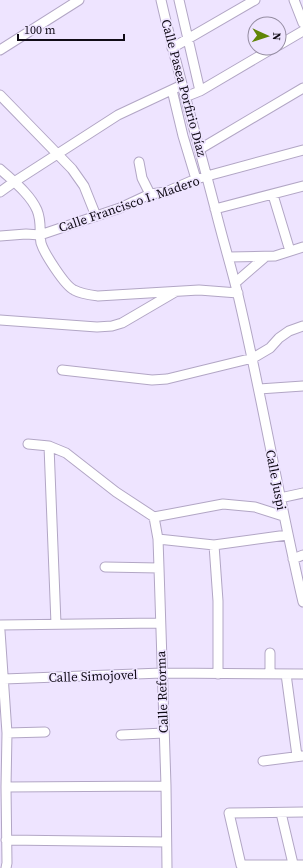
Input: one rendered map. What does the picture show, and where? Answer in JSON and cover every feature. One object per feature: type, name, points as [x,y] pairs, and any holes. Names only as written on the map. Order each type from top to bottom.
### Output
[{"type":"street","points":[[0,50],[78,0]]},
{"type":"street","name":"Calle Pasea Porfirio Díaz","points":[[161,0],[172,48],[229,258]]},
{"type":"street","points":[[178,0],[189,38],[200,91]]},
{"type":"street","points":[[172,48],[255,0]]},
{"type":"street","points":[[294,0],[303,23]]},
{"type":"street","points":[[287,40],[303,31]]},
{"type":"street","points":[[185,97],[200,91],[259,56]]},
{"type":"street","points":[[0,192],[118,115],[182,85]]},
{"type":"street","points":[[200,149],[303,88]]},
{"type":"street","points":[[172,90],[183,136],[196,179]]},
{"type":"street","points":[[0,95],[72,168],[84,186],[96,216]]},
{"type":"street","name":"Calle Francisco I. Madero","points":[[0,236],[26,234],[40,235],[120,208],[150,194],[166,192],[196,179],[303,150]]},
{"type":"street","points":[[138,162],[142,178],[150,194]]},
{"type":"street","points":[[0,169],[28,196],[36,208],[40,219],[40,235],[45,253],[67,285],[73,290],[83,294],[98,296],[199,290],[238,293]]},
{"type":"street","points":[[215,209],[303,186]]},
{"type":"street","points":[[273,195],[290,251]]},
{"type":"street","points":[[229,258],[275,256],[303,247]]},
{"type":"street","points":[[235,283],[266,257]]},
{"type":"street","name":"Calle Juspi","points":[[229,258],[259,390],[292,559],[303,602]]},
{"type":"street","points":[[0,320],[97,327],[112,326],[122,323],[177,291]]},
{"type":"street","points":[[62,370],[152,380],[166,379],[252,358],[270,348],[279,338],[289,331],[303,326]]},
{"type":"street","points":[[259,390],[303,386]]},
{"type":"street","points":[[28,444],[49,446],[66,453],[116,492],[154,517],[223,504],[255,506],[283,516]]},
{"type":"street","points":[[49,446],[56,624]]},
{"type":"street","points":[[280,498],[303,493]]},
{"type":"street","name":"Calle Reforma","points":[[154,517],[158,539],[160,568],[160,623],[166,786],[167,868]]},
{"type":"street","points":[[158,539],[214,545],[287,535]]},
{"type":"street","points":[[214,545],[218,601],[218,674]]},
{"type":"street","points":[[292,559],[303,555]]},
{"type":"street","points":[[105,568],[160,568]]},
{"type":"street","points":[[0,625],[160,623]]},
{"type":"street","points":[[0,631],[7,734],[6,868]]},
{"type":"street","points":[[270,653],[270,674]]},
{"type":"street","name":"Calle Simojovel","points":[[4,679],[162,673],[303,674]]},
{"type":"street","points":[[263,760],[300,756],[286,674]]},
{"type":"street","points":[[7,734],[45,732]]},
{"type":"street","points":[[121,735],[164,734]]},
{"type":"street","points":[[6,787],[166,786]]},
{"type":"street","points":[[281,813],[297,866],[241,865],[229,813],[303,812]]},
{"type":"street","points":[[6,840],[166,842]]}]
